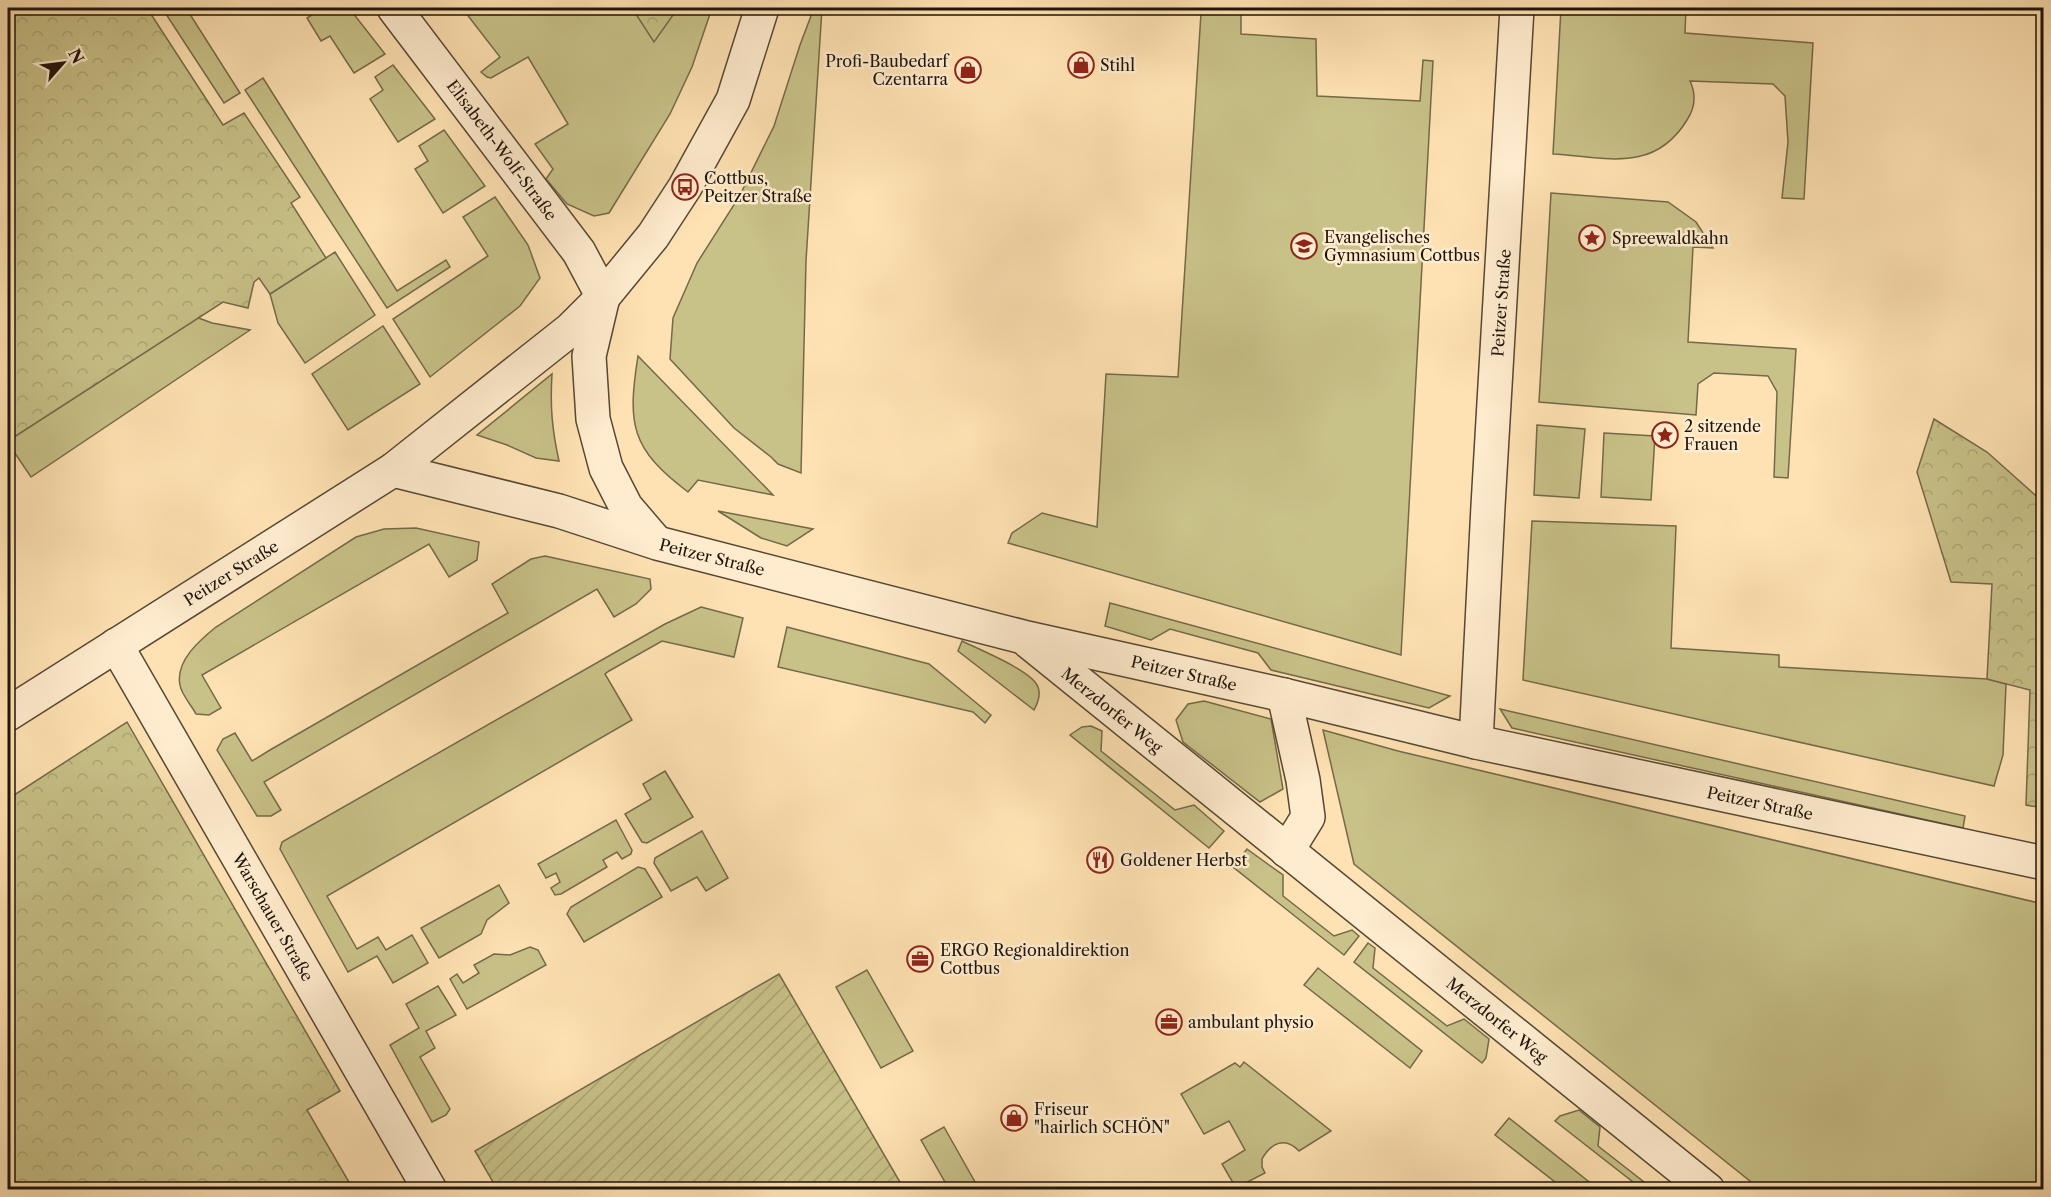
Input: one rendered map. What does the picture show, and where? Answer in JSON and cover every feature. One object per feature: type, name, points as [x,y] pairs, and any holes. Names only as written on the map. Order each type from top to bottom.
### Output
[{"type":"street","name":"Elisabeth-Wolf-Straße","points":[[394,8],[579,252],[603,297]]},
{"type":"street","points":[[393,470],[571,329],[603,297],[653,236],[685,187],[733,100],[762,8]]},
{"type":"street","name":"Peitzer Straße","points":[[1476,742],[1517,8]]},
{"type":"street","points":[[603,297],[589,356],[594,419],[606,468],[611,478],[626,507],[657,543]]},
{"type":"street","name":"Peitzer Straße","points":[[8,714],[393,470],[559,511],[657,543],[1023,637],[1284,695],[1476,742],[2043,863]]},
{"type":"street","name":"Merzdorfer Weg","points":[[1023,637],[1708,1190]]},
{"type":"street","name":"Warschauer Straße","points":[[116,645],[430,1190]]},
{"type":"street","points":[[1284,695],[1303,780],[1308,817],[1287,851]]},
{"type":"green space","points":[[8,8],[147,8],[223,125],[244,113],[300,197],[291,203],[326,258],[270,294],[259,278],[254,282],[248,308],[223,302],[8,441]]},
{"type":"green space","points":[[162,8],[186,8],[240,93],[224,103]]},
{"type":"green space","points":[[323,8],[349,8],[385,54],[354,73],[330,36],[321,41],[307,18]]},
{"type":"green space","points":[[462,8],[712,8],[692,67],[670,114],[609,213],[594,216],[567,204],[546,179],[553,169],[535,144],[568,124],[528,57],[491,78],[481,72],[500,57]]},
{"type":"green space","points":[[632,8],[678,8],[654,42]]},
{"type":"green space","points":[[814,8],[822,8],[806,261],[801,473],[778,464],[734,428],[670,359],[673,318],[697,263],[739,197],[774,126]]},
{"type":"green space","name":"Evangelisches Gymnasium Cottbus","points":[[1185,8],[1241,8],[1241,34],[1316,39],[1317,96],[1420,101],[1423,60],[1433,61],[1401,655],[1008,543],[1012,533],[1042,513],[1097,527],[1106,374],[1178,377],[1201,13],[1185,11]]},
{"type":"green space","points":[[1561,8],[1686,8],[1685,33],[1813,43],[1804,199],[1782,198],[1788,142],[1785,96],[1773,84],[1690,81],[1694,101],[1687,120],[1674,137],[1659,149],[1644,155],[1610,159],[1553,154]]},
{"type":"green space","points":[[393,65],[435,119],[398,142],[370,99],[383,90],[375,77]]},
{"type":"green space","points":[[263,78],[397,291],[446,260],[450,267],[387,308],[245,90]]},
{"type":"green space","points":[[8,124],[164,305],[212,323],[250,330],[31,477],[8,443]]},
{"type":"green space","points":[[444,130],[485,186],[443,213],[415,169],[428,161],[419,146]]},
{"type":"green space","points":[[1551,193],[1668,202],[1696,222],[1713,248],[1693,247],[1688,342],[1796,349],[1788,478],[1774,477],[1777,392],[1768,376],[1714,373],[1698,384],[1696,415],[1539,402]]},
{"type":"green space","points":[[495,197],[528,245],[540,278],[520,306],[430,377],[393,319],[488,256],[463,217]]},
{"type":"green space","points":[[335,252],[375,315],[305,363],[278,323],[270,294]]},
{"type":"green space","points":[[383,326],[420,384],[348,430],[312,374]]},
{"type":"green space","points":[[638,356],[773,495],[698,480],[688,492],[669,477],[644,448],[638,434],[633,400]]},
{"type":"green space","points":[[552,374],[552,418],[559,461],[536,458],[477,435]]},
{"type":"green space","points":[[1934,419],[1987,452],[2043,502],[2043,808],[2026,805],[2030,690],[1987,679],[1992,584],[1951,582],[1917,472]]},
{"type":"green space","points":[[1537,425],[1585,429],[1579,498],[1534,495]]},
{"type":"green space","points":[[1604,433],[1655,436],[1651,500],[1601,497]]},
{"type":"green space","points":[[718,511],[813,529],[787,546],[761,538]]},
{"type":"green space","points":[[1532,521],[1676,526],[1671,648],[1779,655],[1779,667],[1987,679],[2006,684],[2003,755],[1994,786],[1523,680]]},
{"type":"green space","points":[[416,528],[479,542],[477,560],[449,577],[429,544],[202,675],[221,708],[209,715],[196,714],[182,692],[179,676],[190,652],[210,632],[356,537],[384,529]]},
{"type":"green space","points":[[545,556],[650,579],[651,589],[636,604],[614,617],[597,589],[264,782],[281,810],[271,816],[257,816],[217,750],[223,739],[235,733],[252,761],[508,613],[492,584],[531,559]]},
{"type":"green space","points":[[1110,603],[1450,696],[1429,708],[1271,670],[1258,653],[1170,629],[1151,640],[1105,626]]},
{"type":"green space","points":[[701,607],[743,618],[734,657],[662,641],[609,671],[605,674],[632,720],[327,896],[357,949],[378,937],[386,950],[412,935],[428,963],[393,983],[377,956],[348,972],[280,849],[282,842],[665,624]]},
{"type":"green space","points":[[787,627],[929,664],[991,715],[985,723],[973,712],[778,667]]},
{"type":"green space","points":[[962,641],[1016,668],[1034,681],[1039,693],[1034,710],[958,651]]},
{"type":"green space","points":[[1204,701],[1271,719],[1283,789],[1260,802],[1183,742],[1176,720],[1188,704]]},
{"type":"green space","points":[[1500,709],[1965,816],[1963,828],[1512,728]]},
{"type":"green space","points":[[127,722],[340,1091],[307,1110],[353,1189],[8,1189],[8,799]]},
{"type":"green space","points":[[1091,726],[1102,731],[1101,751],[1175,810],[1194,805],[1224,831],[1209,848],[1070,735],[1082,727]]},
{"type":"green space","points":[[1323,730],[1398,751],[2043,904],[2043,1189],[1760,1189],[1354,864]]},
{"type":"green space","points":[[665,771],[693,817],[647,843],[642,842],[625,814],[651,799],[643,784]]},
{"type":"green space","points":[[616,820],[632,850],[631,854],[622,859],[617,852],[603,860],[607,867],[561,894],[555,895],[551,888],[560,882],[556,873],[546,878],[538,864]]},
{"type":"green space","points":[[702,831],[728,878],[706,891],[697,877],[671,891],[654,863],[655,858]]},
{"type":"green space","points":[[1247,849],[1283,875],[1283,896],[1334,936],[1352,930],[1359,936],[1344,955],[1233,867]]},
{"type":"green space","points":[[638,867],[645,869],[662,897],[584,942],[567,914],[571,907]]},
{"type":"green space","points":[[499,885],[509,903],[487,920],[481,934],[439,958],[421,928]]},
{"type":"green space","points":[[1368,943],[1375,948],[1373,968],[1447,1026],[1464,1019],[1489,1039],[1486,1058],[1482,1063],[1354,962]]},
{"type":"green space","points":[[530,947],[538,950],[546,965],[467,1009],[450,979],[457,974],[463,983],[479,973],[474,965],[494,954],[510,955]]},
{"type":"green space","points":[[1318,968],[1422,1051],[1410,1068],[1304,985]]},
{"type":"green space","points":[[867,970],[913,1051],[881,1068],[836,987]]},
{"type":"green space","points":[[779,974],[904,1189],[497,1189],[475,1151]]},
{"type":"green space","points":[[438,986],[456,1015],[426,1031],[435,1048],[420,1057],[450,1109],[446,1115],[432,1122],[390,1045],[419,1028],[406,1004]]},
{"type":"green space","points":[[1244,1062],[1331,1131],[1299,1151],[1289,1144],[1274,1145],[1262,1159],[1265,1173],[1236,1188],[1222,1164],[1245,1150],[1229,1121],[1204,1134],[1181,1094],[1235,1063],[1240,1067]]},
{"type":"green space","points":[[1579,1110],[1600,1127],[1598,1146],[1653,1189],[1642,1189],[1555,1121],[1560,1116]]},
{"type":"green space","points":[[1509,1118],[1598,1189],[1564,1189],[1495,1135]]},
{"type":"green space","points":[[944,1127],[979,1189],[949,1189],[921,1140]]},
{"type":"place","name":"Stihl","points":[[1081,65]]},
{"type":"place","name":"Profi-Baubedarf Czentarra","points":[[968,70]]},
{"type":"place","name":"Cottbus, Peitzer Straße","points":[[685,187]]},
{"type":"place","name":"Spreewaldkahn","points":[[1592,238]]},
{"type":"place","name":"Evangelisches Gymnasium Cottbus","points":[[1304,246]]},
{"type":"place","name":"2 sitzende Frauen","points":[[1665,435]]},
{"type":"place","name":"Goldener Herbst","points":[[1100,860]]},
{"type":"place","name":"ERGO Regionaldirektion Cottbus","points":[[920,959]]},
{"type":"place","name":"ambulant physio","points":[[1169,1022]]},
{"type":"place","name":"Friseur \"hairlich SCHÖN\"","points":[[1014,1118]]}]
